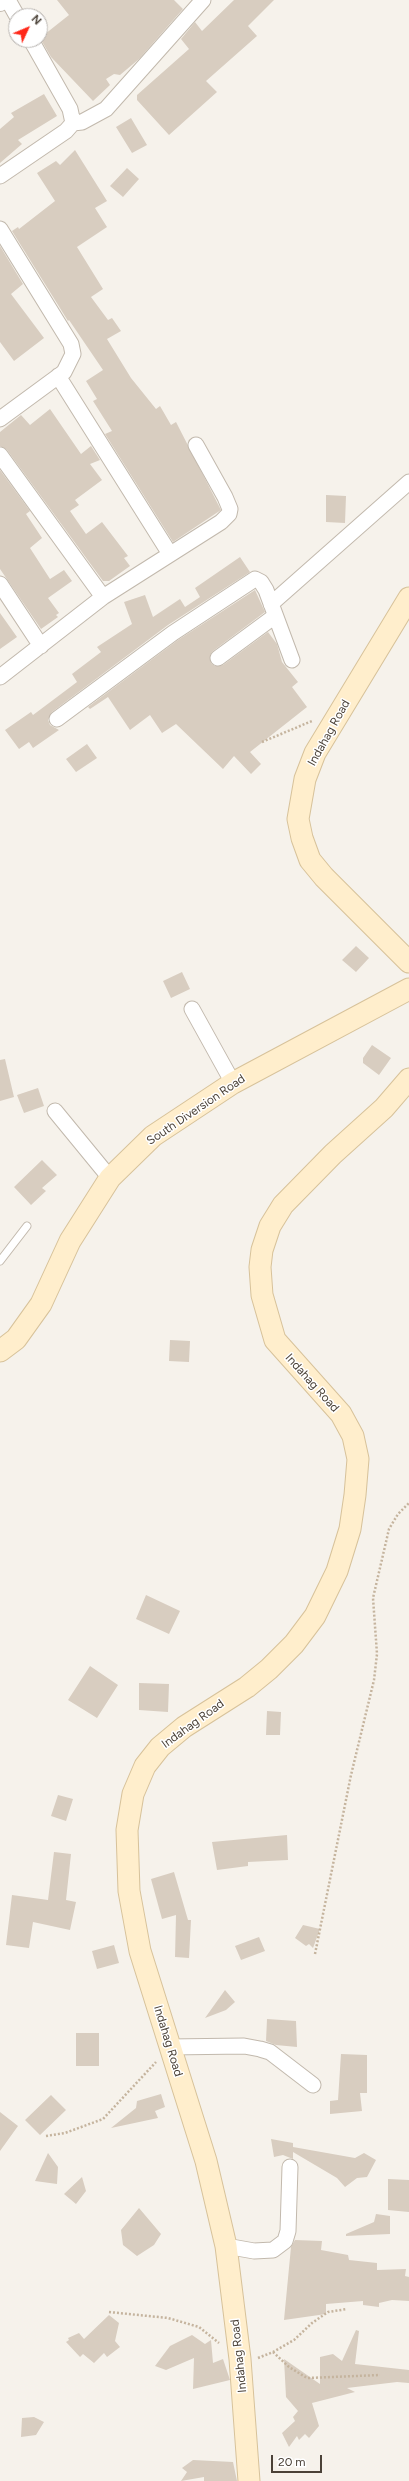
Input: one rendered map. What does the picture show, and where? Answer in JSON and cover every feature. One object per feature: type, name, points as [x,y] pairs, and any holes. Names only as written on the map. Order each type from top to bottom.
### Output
[{"type":"main road","name":"Indahag Road","points":[[409,598],[315,753],[305,779],[298,819],[302,838],[310,860],[324,878],[409,962]]},
{"type":"main road","name":"South Diversion Road","points":[[0,1351],[16,1339],[41,1304],[70,1241],[110,1178],[153,1136],[233,1082],[409,989]]},
{"type":"main road","name":"Indahag Road","points":[[249,2481],[240,2359],[226,2246],[206,2161],[140,1951],[129,1891],[127,1830],[133,1794],[145,1766],[160,1747],[184,1727],[247,1687],[294,1644],[315,1616],[337,1571],[350,1529],[355,1495],[358,1459],[353,1436],[341,1414],[275,1340],[262,1295],[260,1267],[262,1250],[270,1226],[283,1205],[333,1154],[384,1108],[409,1080]]},
{"type":"street","points":[[0,176],[66,131],[73,123],[82,122],[106,109],[204,0]]},
{"type":"street","points":[[36,48],[70,109],[73,123]]},
{"type":"street","points":[[0,229],[71,344],[73,354],[69,365],[58,376],[0,419]]},
{"type":"street","points":[[58,376],[170,554]]},
{"type":"street","points":[[0,677],[103,597],[221,522],[229,514],[230,509],[225,497],[196,445]]},
{"type":"street","points":[[0,455],[103,597]]},
{"type":"street","points":[[218,658],[273,610],[409,482]]},
{"type":"street","points":[[57,719],[173,634],[252,580],[258,580],[264,585],[292,660]]},
{"type":"street","points":[[0,584],[41,646]]},
{"type":"street","points":[[192,1009],[233,1082]]},
{"type":"street","points":[[55,1111],[110,1178]]},
{"type":"street","points":[[169,2046],[244,2046],[260,2049],[270,2052],[313,2085]]},
{"type":"street","points":[[226,2246],[254,2251],[273,2250],[285,2241],[288,2231],[290,2167]]},
{"type":"lane","points":[[0,1261],[28,1226]]},
{"type":"path","points":[[262,742],[316,718]]},
{"type":"path","points":[[315,1954],[351,1775],[374,1680],[377,1654],[374,1598],[389,1529],[398,1514],[409,1502]]},
{"type":"path","points":[[46,2136],[65,2133],[103,2119],[169,2046]]},
{"type":"path","points":[[240,2359],[253,2359],[273,2352],[294,2340],[312,2323],[328,2312],[347,2309]]},
{"type":"path","points":[[109,2312],[168,2318],[199,2327],[221,2345]]},
{"type":"path","points":[[273,2352],[290,2367],[308,2378],[380,2375]]},
{"type":"building","points":[[57,0],[174,0],[183,9],[139,59],[120,75],[114,74],[106,79],[110,85],[93,101],[51,57],[46,48],[48,48],[48,32],[69,15]]},
{"type":"building","points":[[234,0],[274,0],[248,26],[257,36],[206,81],[217,92],[169,135],[137,100],[137,95],[189,49],[181,39],[195,22],[202,31]]},
{"type":"building","points":[[44,94],[57,116],[18,140],[22,144],[0,163],[0,129],[14,117],[11,113]]},
{"type":"building","points":[[131,118],[147,145],[132,153],[116,127]]},
{"type":"building","points":[[75,150],[107,201],[95,208],[107,227],[77,247],[103,289],[91,297],[108,320],[112,318],[121,331],[107,339],[131,378],[156,409],[160,406],[171,425],[176,422],[221,510],[173,542],[105,434],[112,431],[93,401],[97,399],[86,381],[103,370],[69,320],[68,321],[12,231],[18,227],[19,229],[55,201],[37,173],[56,161],[60,165]]},
{"type":"building","points":[[127,168],[139,179],[123,197],[110,186]]},
{"type":"building","points":[[0,246],[23,284],[11,294],[44,338],[14,361],[0,342]]},
{"type":"building","points":[[50,409],[81,454],[91,446],[100,460],[90,464],[102,480],[75,500],[79,505],[70,511],[86,534],[102,522],[128,556],[124,558],[130,566],[109,581],[103,581],[7,450],[0,446],[0,432],[21,415],[30,425]]},
{"type":"building","points":[[0,470],[30,511],[26,514],[42,538],[30,548],[50,579],[64,570],[72,581],[48,598],[59,613],[56,615],[58,617],[41,629],[0,569]]},
{"type":"building","points":[[326,495],[346,496],[345,523],[326,522]]},
{"type":"building","points":[[240,557],[250,572],[168,625],[52,712],[48,720],[50,725],[59,730],[33,748],[29,742],[19,749],[5,730],[31,712],[33,715],[77,682],[72,674],[101,652],[97,647],[132,624],[124,602],[145,595],[153,617],[180,599],[185,607],[200,597],[195,588]]},
{"type":"building","points":[[255,590],[265,612],[213,651],[210,655],[211,663],[215,666],[223,665],[268,632],[277,644],[282,662],[298,682],[292,687],[307,707],[250,752],[261,764],[251,774],[234,756],[223,769],[176,724],[162,733],[150,715],[130,730],[108,697],[90,709],[88,707],[178,640]]},
{"type":"building","points":[[0,613],[17,637],[0,649]]},
{"type":"building","points":[[87,744],[97,758],[76,772],[66,759]]},
{"type":"building","points":[[356,946],[369,958],[356,972],[342,960]]},
{"type":"building","points":[[182,972],[190,989],[171,998],[163,981]]},
{"type":"building","points":[[372,1045],[391,1058],[379,1075],[363,1063],[363,1058]]},
{"type":"building","points":[[5,1059],[14,1097],[0,1101],[0,1060]]},
{"type":"building","points":[[38,1088],[44,1106],[24,1113],[17,1095]]},
{"type":"building","points":[[42,1160],[57,1175],[42,1188],[46,1191],[31,1205],[14,1187]]},
{"type":"building","points":[[170,1340],[190,1341],[189,1362],[169,1361]]},
{"type":"building","points":[[146,1595],[180,1611],[169,1634],[136,1619]]},
{"type":"building","points":[[90,1666],[118,1685],[97,1718],[68,1700]]},
{"type":"building","points":[[139,1683],[169,1684],[168,1712],[139,1710]]},
{"type":"building","points":[[267,1711],[281,1712],[280,1735],[266,1735]]},
{"type":"building","points":[[58,1795],[73,1799],[66,1821],[51,1816]]},
{"type":"building","points":[[287,1835],[288,1860],[248,1862],[248,1866],[217,1870],[212,1842]]},
{"type":"building","points":[[54,1852],[71,1854],[66,1900],[76,1902],[70,1930],[33,1922],[29,1948],[6,1945],[12,1895],[48,1900]]},
{"type":"building","points":[[174,1872],[188,1920],[191,1920],[189,1958],[175,1957],[176,1915],[162,1919],[151,1879]]},
{"type":"building","points":[[303,1925],[320,1929],[313,1948],[309,1944],[306,1946],[295,1938]]},
{"type":"building","points":[[259,1937],[265,1951],[241,1960],[235,1946]]},
{"type":"building","points":[[114,1945],[119,1963],[97,1969],[92,1951]]},
{"type":"building","points":[[225,1990],[235,2002],[226,2010],[205,2018]]},
{"type":"building","points":[[267,2019],[296,2021],[297,2047],[276,2045],[266,2041]]},
{"type":"building","points":[[76,2033],[99,2033],[99,2066],[76,2066]]},
{"type":"building","points":[[341,2054],[367,2055],[367,2093],[360,2093],[362,2111],[330,2114],[330,2101],[338,2100]]},
{"type":"building","points":[[161,2094],[165,2107],[155,2111],[158,2118],[111,2128],[136,2108],[137,2101]]},
{"type":"building","points":[[51,2095],[66,2110],[40,2135],[25,2120]]},
{"type":"building","points":[[0,2112],[18,2126],[0,2151]]},
{"type":"building","points":[[271,2139],[293,2143],[293,2147],[355,2158],[364,2153],[376,2160],[367,2177],[357,2178],[345,2187],[337,2178],[293,2152],[293,2159],[283,2155],[274,2157]]},
{"type":"building","points":[[48,2153],[58,2167],[57,2184],[35,2181]]},
{"type":"building","points":[[82,2177],[86,2191],[76,2204],[64,2194]]},
{"type":"building","points":[[388,2179],[409,2180],[409,2212],[388,2210]]},
{"type":"building","points":[[139,2208],[161,2234],[154,2245],[137,2256],[123,2245],[121,2230]]},
{"type":"building","points":[[376,2214],[390,2216],[390,2234],[346,2236],[346,2234],[374,2222]]},
{"type":"building","points":[[295,2240],[322,2241],[321,2250],[348,2255],[349,2260],[377,2263],[377,2270],[406,2269],[405,2276],[409,2277],[409,2301],[392,2300],[379,2303],[379,2307],[363,2305],[363,2301],[326,2304],[326,2314],[284,2320],[291,2247]]},
{"type":"building","points":[[109,2315],[119,2323],[115,2341],[120,2347],[107,2357],[104,2353],[94,2363],[83,2354],[80,2357],[66,2342],[69,2340],[68,2338],[79,2333],[84,2339]]},
{"type":"building","points":[[356,2330],[359,2331],[355,2364],[409,2370],[409,2383],[397,2382],[347,2388],[355,2392],[312,2403],[319,2426],[309,2438],[305,2434],[299,2440],[297,2436],[289,2447],[282,2433],[295,2421],[293,2417],[298,2411],[286,2397],[284,2359],[320,2384],[320,2357],[333,2354],[342,2361]]},
{"type":"building","points":[[192,2335],[205,2344],[211,2340],[213,2363],[223,2359],[230,2380],[193,2389],[194,2358],[166,2370],[155,2366],[170,2346]]},
{"type":"building","points":[[34,2417],[44,2422],[36,2435],[21,2437],[22,2418]]},
{"type":"building","points":[[193,2460],[233,2462],[237,2481],[204,2481],[204,2477],[181,2481],[187,2472],[182,2468]]}]
